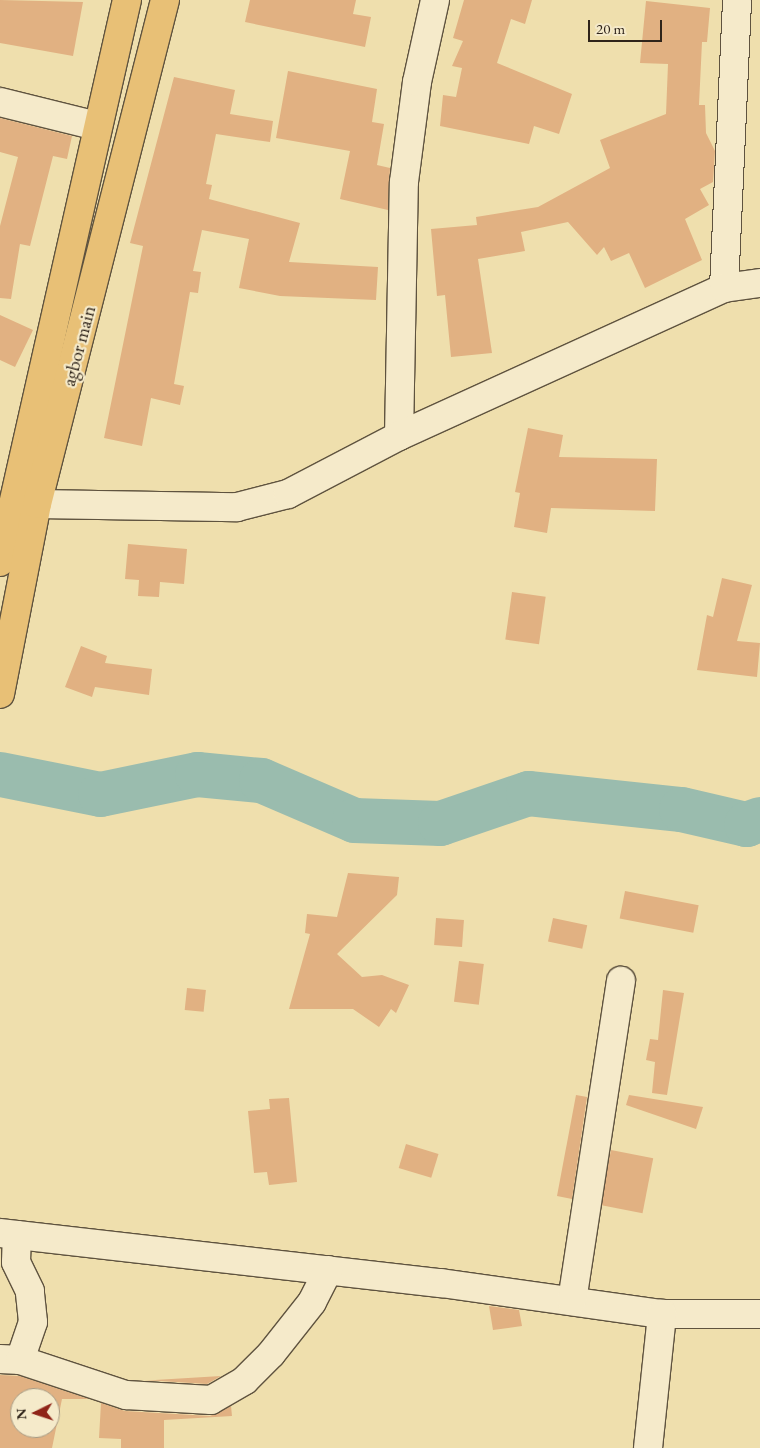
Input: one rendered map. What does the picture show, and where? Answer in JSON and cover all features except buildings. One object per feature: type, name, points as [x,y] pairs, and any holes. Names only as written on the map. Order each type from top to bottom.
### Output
[{"type":"main road","name":"agbor main","points":[[0,562],[72,229],[127,0]]},
{"type":"main road","name":"agbor main","points":[[0,694],[37,504],[107,239],[165,0]]},
{"type":"main road","points":[[72,229],[81,236],[107,239]]},
{"type":"street","points":[[399,436],[404,182],[417,82],[435,0]]},
{"type":"street","points":[[724,288],[737,0]]},
{"type":"street","points":[[0,102],[97,126]]},
{"type":"street","points":[[37,504],[236,506],[288,494],[399,436],[724,288],[760,283]]},
{"type":"street","points":[[572,1302],[621,981]]},
{"type":"street","points":[[328,1270],[312,1302],[271,1354],[245,1380],[211,1400],[126,1395],[10,1359],[33,1322],[30,1291],[16,1262],[9,1234],[328,1270],[662,1314],[760,1314]]},
{"type":"street","points":[[648,1448],[662,1314]]},
{"type":"waterway","points":[[0,774],[100,794],[197,774],[261,780],[354,820],[440,823],[528,793],[681,809],[746,824],[760,819]]}]
